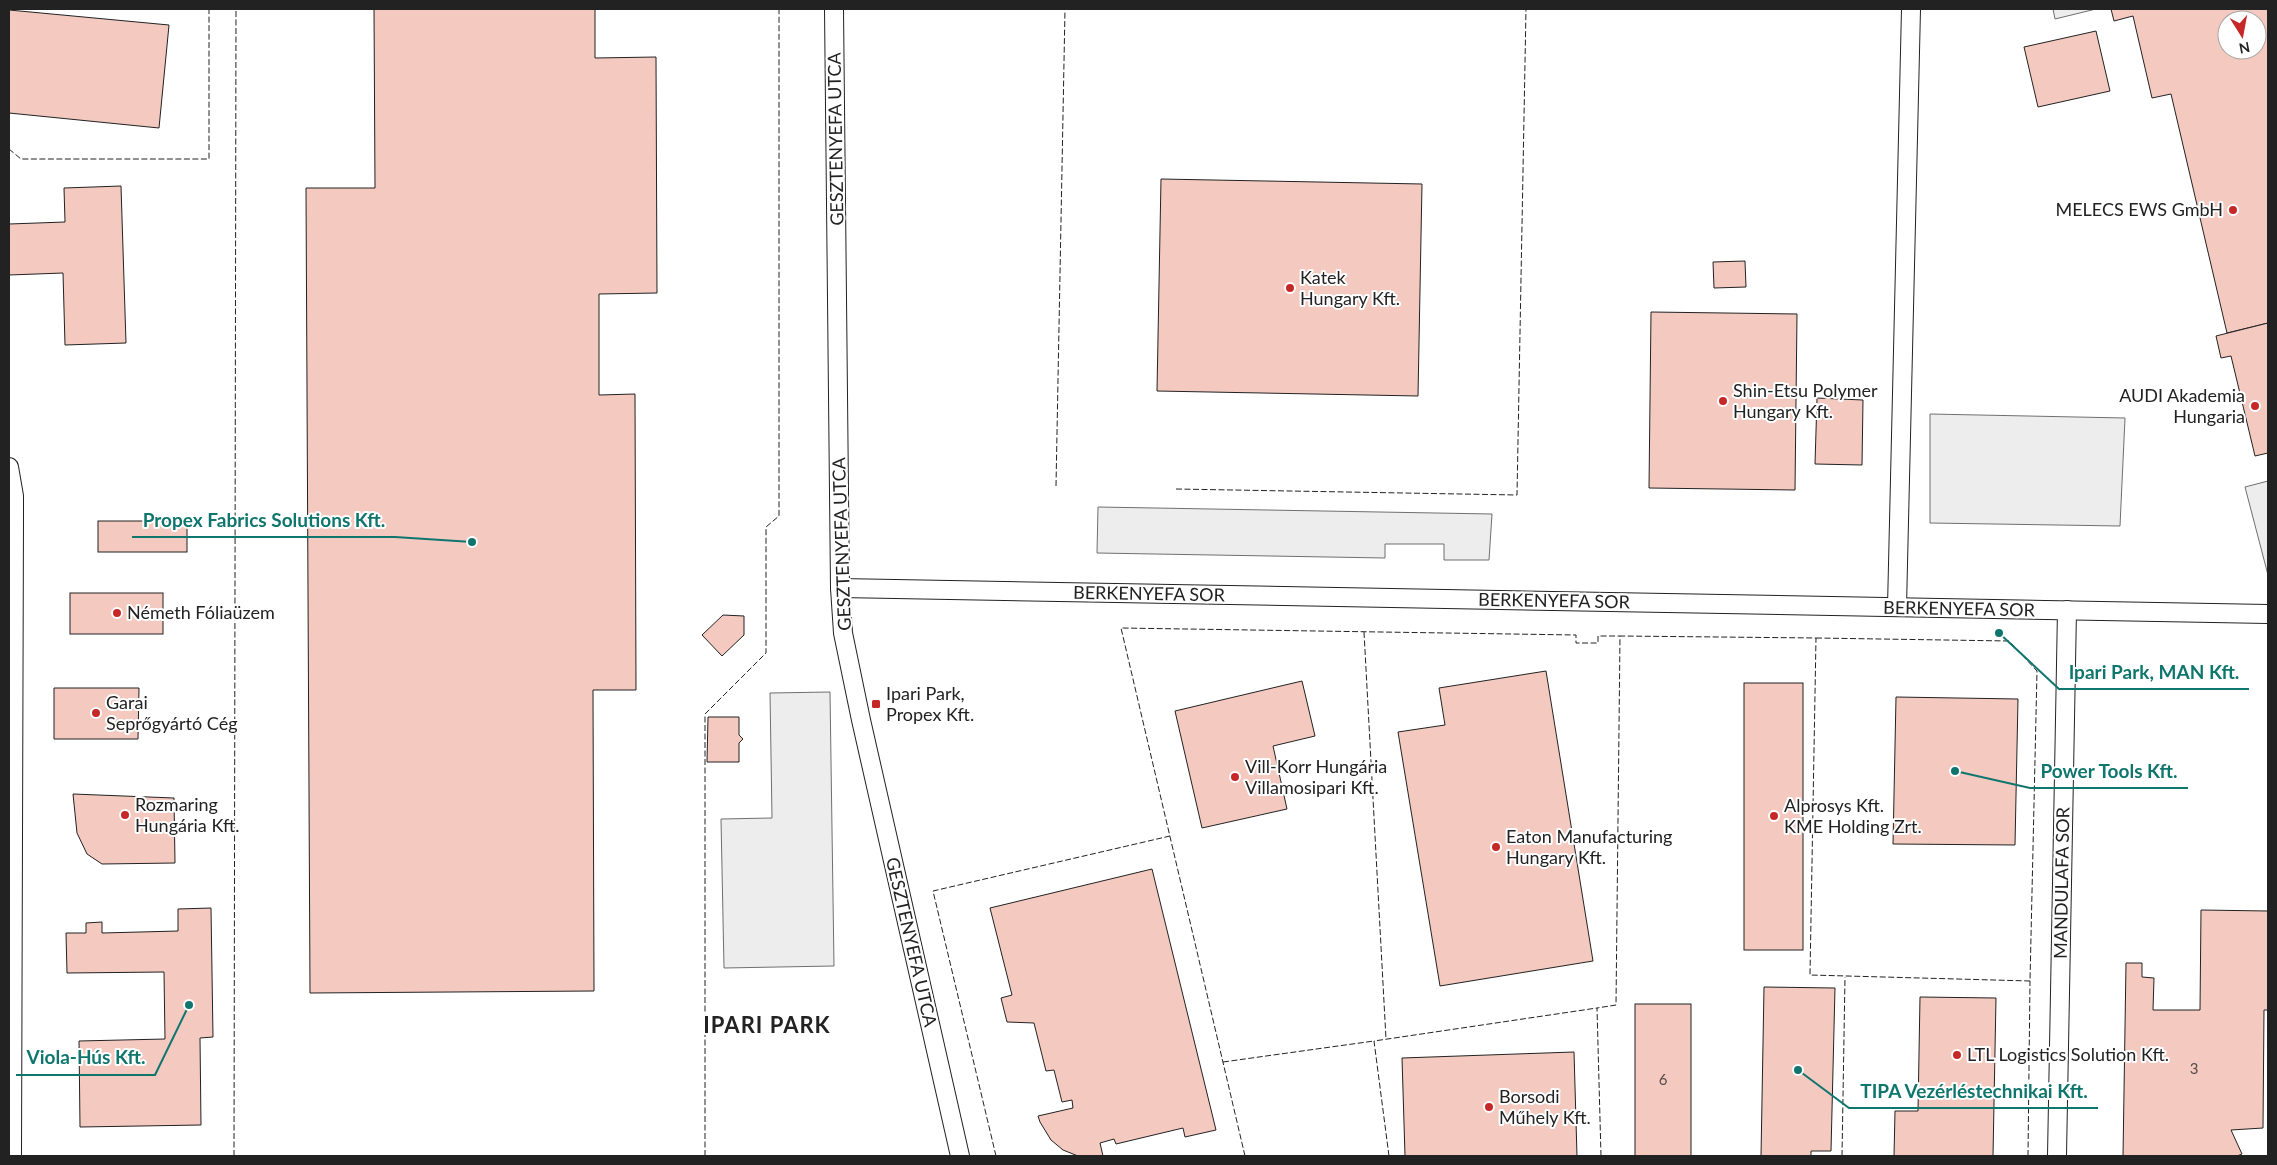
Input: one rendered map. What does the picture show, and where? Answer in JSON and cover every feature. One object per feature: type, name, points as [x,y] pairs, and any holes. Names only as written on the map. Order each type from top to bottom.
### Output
[{"type":"street","name":"GESZTENYEFA UTCA","points":[[834,9],[840,588],[843,633],[960,1156]]},
{"type":"street","points":[[1897,608],[1910,9]]},
{"type":"street","points":[[9,467],[14,496],[12,1156]]},
{"type":"street","name":"BERKENYEFA SOR","points":[[840,588],[2268,614]]},
{"type":"street","name":"MANDULAFA SOR","points":[[2057,1156],[2067,610]]},
{"type":"shaded area","points":[[2053,9],[2096,9],[2055,19]]},
{"type":"shaded area","points":[[1930,414],[2125,418],[2120,526],[1930,523]]},
{"type":"shaded area","points":[[2268,481],[2268,575],[2245,487]]},
{"type":"shaded area","points":[[1098,507],[1492,514],[1489,560],[1444,560],[1444,544],[1385,544],[1385,558],[1097,553]]},
{"type":"shaded area","points":[[830,692],[834,966],[724,968],[721,819],[772,818],[770,693]]},
{"type":"building","points":[[374,9],[595,9],[595,58],[656,57],[657,293],[599,294],[599,395],[635,394],[636,690],[593,690],[594,991],[310,993],[306,188],[375,188]]},
{"type":"building","name":"MELECS EWS GmbH","points":[[2111,9],[2268,9],[2268,323],[2227,333],[2171,94],[2152,98],[2133,16],[2114,21]]},
{"type":"building","points":[[9,10],[169,25],[159,128],[9,113]]},
{"type":"building","points":[[2096,31],[2110,91],[2038,107],[2024,47]]},
{"type":"building","name":"Katek Hungary Kft.","points":[[1161,179],[1422,184],[1418,396],[1157,391]]},
{"type":"building","points":[[121,186],[126,343],[65,345],[63,273],[9,275],[9,224],[65,222],[64,188]]},
{"type":"building","points":[[1745,261],[1746,287],[1714,288],[1713,262]]},
{"type":"building","name":"Shin-Etsu Polymer Hungary Kft.","points":[[1651,312],[1797,314],[1795,490],[1649,488]]},
{"type":"building","name":"AUDI Akademia Hungaria","points":[[2268,323],[2268,453],[2255,456],[2231,356],[2221,358],[2216,336]]},
{"type":"building","points":[[1817,398],[1863,400],[1862,465],[1815,464]]},
{"type":"building","points":[[98,521],[187,521],[187,552],[98,552]]},
{"type":"building","name":"Németh Fóliaüzem","points":[[70,593],[163,593],[163,634],[70,634]]},
{"type":"building","points":[[723,615],[744,616],[744,635],[722,656],[702,635]]},
{"type":"building","name":"Eaton Manufacturing Hungary Kft.","points":[[1546,671],[1593,961],[1440,986],[1398,732],[1445,725],[1439,688]]},
{"type":"building","name":"Vill-Korr Hungária Villamosipari Kft.","points":[[1302,681],[1315,736],[1273,746],[1287,809],[1202,828],[1175,711]]},
{"type":"building","name":"Alprosys Kft. KME Holding Zrt.","points":[[1744,683],[1803,683],[1803,950],[1744,950]]},
{"type":"building","name":"Garai Seprőgyártó Cég","points":[[54,688],[139,688],[138,739],[54,739]]},
{"type":"building","points":[[1896,697],[2018,699],[2015,845],[1893,844]]},
{"type":"building","points":[[708,717],[739,717],[739,735],[743,739],[739,743],[739,762],[707,762]]},
{"type":"building","name":"Rozmaring Hungária Kft.","points":[[73,794],[174,798],[175,863],[102,864],[87,854],[77,833]]},
{"type":"building","points":[[1152,869],[1216,1130],[1185,1137],[1183,1128],[1116,1144],[1114,1139],[1100,1143],[1103,1156],[1078,1156],[1063,1150],[1051,1140],[1040,1122],[1038,1116],[1073,1108],[1072,1100],[1062,1102],[1054,1070],[1046,1071],[1034,1023],[1007,1022],[1001,998],[1012,995],[990,908]]},
{"type":"building","points":[[211,908],[213,1037],[200,1038],[201,1125],[80,1127],[79,1041],[165,1039],[164,972],[67,973],[66,933],[86,933],[86,923],[102,922],[102,933],[178,931],[178,909]]},
{"type":"building","points":[[2201,910],[2268,911],[2268,1010],[2264,1010],[2263,1128],[2231,1130],[2242,1154],[2237,1156],[2123,1156],[2126,963],[2142,963],[2142,977],[2154,978],[2153,1010],[2200,1010]]},
{"type":"building","points":[[1764,987],[1835,988],[1831,1151],[1811,1151],[1811,1156],[1761,1156]]},
{"type":"building","name":"LTL Logistics Solution Kft.","points":[[1920,997],[1996,998],[1993,1156],[1894,1156],[1895,1111],[1918,1111]]},
{"type":"building","points":[[1635,1004],[1691,1004],[1691,1156],[1635,1156]]},
{"type":"building","name":"Borsodi Műhely Kft.","points":[[1574,1052],[1577,1156],[1405,1156],[1402,1058]]},
{"type":"fence","points":[[9,149],[21,159],[209,159],[209,9]]},
{"type":"fence","points":[[234,1156],[236,9]]},
{"type":"fence","points":[[705,1156],[705,714],[766,653],[766,527],[779,516],[779,9]]},
{"type":"fence","points":[[1056,486],[1065,9]]},
{"type":"fence","points":[[1176,489],[1517,495],[1526,9]]},
{"type":"fence","points":[[1245,1156],[1121,628],[1576,635],[1576,643],[1598,643],[1598,636],[1620,636]]},
{"type":"fence","points":[[1364,632],[1386,1039]]},
{"type":"fence","points":[[1601,1156],[1597,1008],[1616,1005],[1620,636],[1816,638]]},
{"type":"fence","points":[[1816,638],[2009,641],[2037,671],[2030,981],[1810,975],[1816,638]]},
{"type":"fence","points":[[996,1156],[933,891],[1170,836]]},
{"type":"fence","points":[[1842,1156],[1845,977]]},
{"type":"fence","points":[[2028,1156],[2030,981]]},
{"type":"fence","points":[[1389,1156],[1374,1041],[1597,1008]]},
{"type":"fence","points":[[1223,1062],[1374,1041]]},
{"type":"place","name":"MELECS EWS GmbH","points":[[2233,210]]},
{"type":"place","name":"Katek Hungary Kft.","points":[[1290,288]]},
{"type":"place","name":"Shin-Etsu Polymer Hungary Kft.","points":[[1723,401]]},
{"type":"place","name":"AUDI Akademia Hungaria","points":[[2255,406]]},
{"type":"place","name":"Propex Fabrics Solutions Kft.","points":[[472,542]]},
{"type":"place","name":"Németh Fóliaüzem","points":[[117,613]]},
{"type":"place","name":"Ipari Park, MAN Kft.","points":[[1999,633]]},
{"type":"place","name":"Ipari Park, Propex Kft.","points":[[876,704]]},
{"type":"place","name":"Garai Seprőgyártó Cég","points":[[96,713]]},
{"type":"place","name":"Power Tools Kft.","points":[[1955,771]]},
{"type":"place","name":"Vill-Korr Hungária Villamosipari Kft.","points":[[1235,777]]},
{"type":"place","name":"Rozmaring Hungária Kft.","points":[[125,815]]},
{"type":"place","name":"Alprosys Kft. KME Holding Zrt.","points":[[1774,816]]},
{"type":"place","name":"Eaton Manufacturing Hungary Kft.","points":[[1496,847]]},
{"type":"place","name":"Viola-Hús Kft.","points":[[189,1005]]},
{"type":"place","name":"LTL Logistics Solution Kft.","points":[[1957,1055]]},
{"type":"place","name":"TIPA Vezérléstechnikai Kft.","points":[[1798,1070]]},
{"type":"place","name":"Borsodi Műhely Kft.","points":[[1489,1107]]},
{"type":"district","name":"IPARI PARK","points":[[767,1025]]}]
